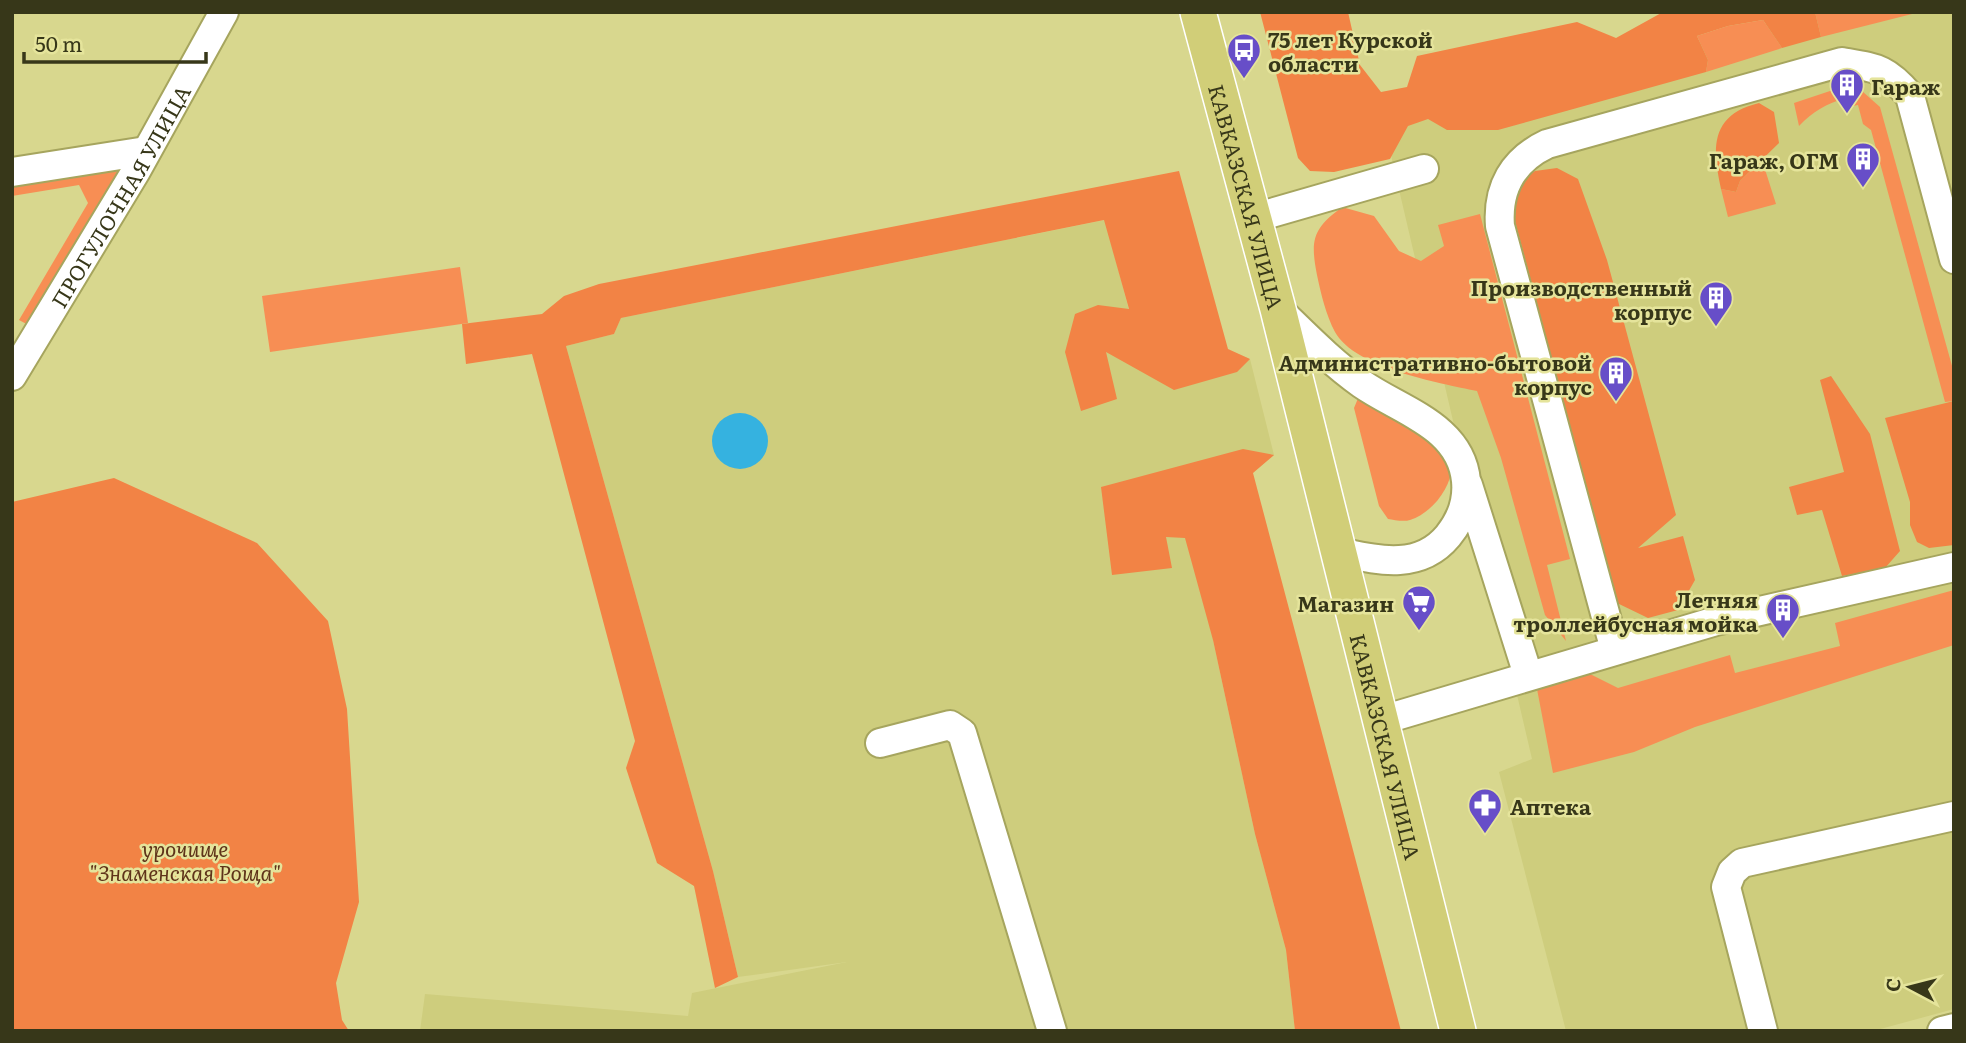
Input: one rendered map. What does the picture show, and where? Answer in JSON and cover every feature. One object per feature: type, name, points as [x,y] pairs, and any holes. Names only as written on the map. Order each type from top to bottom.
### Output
[{"type":"main road","name":"КАВКАЗСКАЯ УЛИЦА","points":[[1198,12],[1278,309],[1458,1031]]},
{"type":"street","name":"ПРОГУЛОЧНАЯ УЛИЦА","points":[[12,376],[146,151],[224,12]]},
{"type":"street","points":[[1615,650],[1500,226],[1500,197],[1513,170],[1534,150],[1561,140],[1842,62],[1871,67],[1892,75],[1910,96],[1954,259]]},
{"type":"street","points":[[12,172],[146,151]]},
{"type":"street","points":[[1254,218],[1424,169]]},
{"type":"street","points":[[1278,309],[1333,362],[1364,385],[1437,428],[1456,449],[1528,676]]},
{"type":"street","points":[[1339,552],[1393,562],[1414,558],[1434,549],[1454,529],[1461,516],[1467,489],[1465,475]]},
{"type":"street","points":[[1379,720],[1716,621],[1954,567]]},
{"type":"street","points":[[880,743],[950,726],[962,733],[1052,1031]]},
{"type":"street","points":[[1763,1031],[1726,887],[1731,872],[1742,863],[1954,816]]},
{"type":"street","points":[[1942,1031],[1954,1028]]},
{"type":"shaded area","points":[[1813,12],[1954,12],[1954,1009],[1873,1031],[1566,1031],[1499,772],[1532,759],[1383,121]]},
{"type":"shaded area","points":[[1815,12],[1920,12],[1821,37]]},
{"type":"shaded area","points":[[1763,20],[1782,48],[1706,72],[1708,60],[1697,36],[1728,26]]},
{"type":"shaded area","points":[[1842,87],[1862,91],[1880,107],[1954,373],[1954,401],[1945,402],[1871,130],[1863,124],[1858,105],[1848,107],[1846,98],[1839,100],[1815,112],[1799,126],[1794,103]]},
{"type":"shaded area","points":[[130,155],[45,334],[19,320],[88,203],[79,185],[12,196],[12,172]]},
{"type":"shaded area","points":[[1762,160],[1776,204],[1728,217],[1721,189],[1736,192],[1740,181]]},
{"type":"shaded area","points":[[1342,207],[1374,216],[1399,251],[1421,261],[1444,246],[1438,225],[1480,214],[1570,559],[1547,565],[1566,641],[1545,615],[1501,458],[1477,391],[1399,372],[1379,364],[1345,345],[1335,332],[1320,290],[1314,243],[1325,222]]},
{"type":"shaded area","points":[[1105,220],[1129,310],[1250,359],[1274,455],[1253,472],[1213,640],[1255,834],[1286,950],[1295,1031],[420,1031],[425,994],[688,1016],[692,993],[847,962],[738,977],[713,871],[566,346],[614,334],[621,318]]},
{"type":"shaded area","points":[[460,267],[468,323],[270,352],[262,296]]},
{"type":"shaded area","points":[[1359,396],[1393,400],[1452,466],[1448,483],[1439,499],[1418,517],[1405,521],[1388,519],[1379,506],[1354,408]]},
{"type":"shaded area","points":[[1954,590],[1954,645],[1695,727],[1634,752],[1553,773],[1537,689],[1588,673],[1618,688],[1730,655],[1735,673],[1840,646],[1835,623]]},
{"type":"green space","points":[[1260,12],[1348,12],[1360,65],[1381,92],[1407,87],[1417,56],[1577,22],[1616,38],[1663,12],[1815,12],[1821,37],[1782,48],[1763,20],[1728,26],[1697,36],[1708,60],[1706,72],[1498,130],[1447,130],[1428,119],[1408,126],[1390,159],[1334,172],[1310,171],[1298,158]]},
{"type":"green space","points":[[1759,103],[1774,112],[1779,143],[1740,181],[1736,192],[1721,189],[1716,160],[1718,135],[1731,116],[1743,108]]},
{"type":"green space","points":[[1557,168],[1578,179],[1607,260],[1676,515],[1638,548],[1683,536],[1695,580],[1678,610],[1648,618],[1617,603],[1512,210],[1519,182],[1535,171]]},
{"type":"green space","points":[[1179,171],[1228,349],[1250,359],[1237,372],[1174,390],[1106,352],[1117,399],[1081,411],[1065,352],[1075,314],[1098,305],[1129,309],[1104,220],[621,318],[614,334],[566,346],[713,871],[738,977],[715,988],[694,886],[657,863],[626,768],[635,741],[532,354],[466,364],[462,324],[542,314],[564,296],[599,284]]},
{"type":"green space","points":[[1831,376],[1870,434],[1900,551],[1885,568],[1842,576],[1822,510],[1797,515],[1789,487],[1844,472],[1820,380]]},
{"type":"green space","points":[[1954,401],[1954,545],[1929,548],[1917,542],[1910,525],[1910,502],[1885,418]]},
{"type":"green space","points":[[1243,449],[1274,455],[1253,473],[1401,1031],[1295,1031],[1286,950],[1255,834],[1213,640],[1185,538],[1166,537],[1172,568],[1112,575],[1101,487]]},
{"type":"green space","name":"урочище \"Знаменская Роща\"","points":[[114,478],[257,543],[328,621],[347,709],[359,902],[336,983],[342,1020],[349,1031],[12,1031],[12,502]]},
{"type":"water","points":[[740,413],[751,415],[760,421],[766,430],[766,452],[760,461],[751,467],[740,469],[729,467],[720,461],[714,452],[712,441],[714,430],[720,421],[729,415]]},
{"type":"place","name":"75 лет Курской области","points":[[1244,80]]},
{"type":"place","name":"Гараж","points":[[1847,115]]},
{"type":"place","name":"Гараж, ОГМ","points":[[1863,189]]},
{"type":"place","name":"Производственный корпус","points":[[1716,328]]},
{"type":"place","name":"Административно-бытовой корпус","points":[[1616,403]]},
{"type":"place","name":"Магазин","points":[[1419,632]]},
{"type":"place","name":"Летняя троллейбусная мойка","points":[[1783,640]]},
{"type":"place","name":"Аптека","points":[[1485,835]]}]
